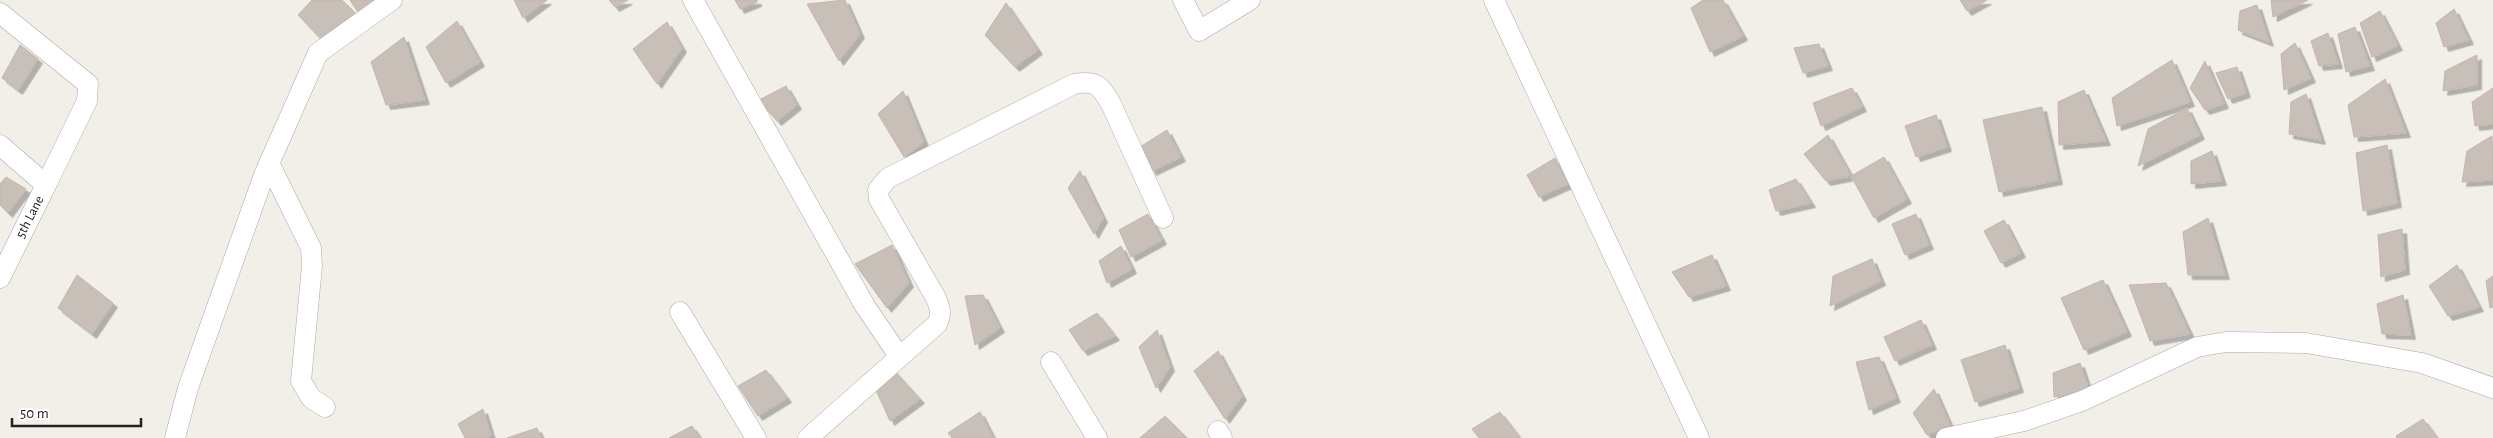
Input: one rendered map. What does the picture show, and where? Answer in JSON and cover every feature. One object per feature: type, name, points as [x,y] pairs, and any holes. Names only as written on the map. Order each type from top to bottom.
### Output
[{"type":"street","points":[[175,438],[188,388],[269,163],[318,53],[392,0]]},
{"type":"street","points":[[693,0],[865,306],[899,356]]},
{"type":"street","points":[[1183,0],[1200,31],[1250,0]]},
{"type":"street","points":[[1494,0],[1699,438]]},
{"type":"street","points":[[0,12],[88,84],[90,88],[87,101],[46,185]]},
{"type":"street","points":[[808,438],[937,324],[941,313],[936,298],[879,199],[878,190],[888,178],[1074,84],[1095,83],[1104,91],[1111,104],[1163,218]]},
{"type":"street","name":"5th Lane","points":[[0,145],[46,185],[1,273]]},
{"type":"street","points":[[269,163],[311,248],[312,266],[301,381],[311,398],[325,407]]},
{"type":"street","points":[[680,312],[756,438]]},
{"type":"street","points":[[1946,438],[2032,418],[2082,401],[2197,347],[2226,342],[2306,343],[2325,346],[2422,363],[2493,388]]},
{"type":"street","points":[[1051,362],[1098,438]]},
{"type":"building","points":[[312,0],[342,0],[357,15],[322,40],[298,15]]},
{"type":"building","points":[[350,0],[379,0],[359,14]]},
{"type":"building","points":[[514,0],[547,0],[523,18]]},
{"type":"building","points":[[609,0],[628,0],[615,7]]},
{"type":"building","points":[[735,0],[757,0],[757,2],[740,9]]},
{"type":"building","points":[[845,0],[860,34],[839,61],[807,4]]},
{"type":"building","points":[[1703,0],[1723,0],[1743,36],[1710,52],[1691,8]]},
{"type":"building","points":[[1960,0],[1987,0],[1967,11]]},
{"type":"building","points":[[2271,0],[2308,0],[2273,17]]},
{"type":"building","points":[[1006,3],[1038,50],[1015,67],[985,35]]},
{"type":"building","points":[[2257,5],[2269,42],[2238,30],[2240,11]]},
{"type":"building","points":[[2454,9],[2469,40],[2444,47],[2436,23]]},
{"type":"building","points":[[2380,11],[2398,46],[2372,57],[2360,23]]},
{"type":"building","points":[[457,21],[480,62],[446,83],[426,47]]},
{"type":"building","points":[[667,22],[682,48],[657,84],[633,49]]},
{"type":"building","points":[[2355,27],[2370,66],[2346,72],[2338,34]]},
{"type":"building","points":[[2328,33],[2338,64],[2319,66],[2311,41]]},
{"type":"building","points":[[404,37],[425,100],[386,105],[371,62]]},
{"type":"building","points":[[2295,43],[2311,78],[2284,90],[2281,54]]},
{"type":"building","points":[[1819,44],[1828,66],[1803,73],[1794,48]]},
{"type":"building","points":[[20,45],[38,59],[18,90],[2,78]]},
{"type":"building","points":[[2477,55],[2477,85],[2443,91],[2445,71]]},
{"type":"building","points":[[2172,60],[2190,102],[2117,126],[2112,98]]},
{"type":"building","points":[[2205,61],[2224,104],[2205,110],[2190,88]]},
{"type":"building","points":[[2237,67],[2246,93],[2228,99],[2216,73]]},
{"type":"building","points":[[2385,79],[2406,133],[2354,137],[2348,105]]},
{"type":"building","points":[[786,86],[797,105],[777,121],[759,100]]},
{"type":"building","points":[[1852,88],[1862,107],[1821,126],[1813,103]]},
{"type":"building","points":[[2493,88],[2493,124],[2475,126],[2472,102]]},
{"type":"building","points":[[2084,90],[2106,141],[2059,145],[2058,102]]},
{"type":"building","points":[[903,91],[924,142],[904,157],[878,114]]},
{"type":"building","points":[[2306,94],[2321,140],[2289,134],[2291,102]]},
{"type":"building","points":[[2042,107],[2058,180],[1999,192],[1983,120]]},
{"type":"building","points":[[2187,108],[2200,135],[2138,166],[2148,129]]},
{"type":"building","points":[[1936,115],[1947,147],[1916,157],[1905,126]]},
{"type":"building","points":[[1167,130],[1181,157],[1152,171],[1140,147]]},
{"type":"building","points":[[1828,135],[1851,176],[1826,181],[1804,154]]},
{"type":"building","points":[[2492,136],[2493,180],[2462,182],[2467,151]]},
{"type":"building","points":[[2387,145],[2397,203],[2363,211],[2356,153]]},
{"type":"building","points":[[2212,151],[2222,181],[2191,184],[2191,161]]},
{"type":"building","points":[[1884,157],[1907,199],[1874,218],[1851,176]]},
{"type":"building","points":[[1555,158],[1568,184],[1539,197],[1527,175]]},
{"type":"building","points":[[1080,171],[1103,218],[1094,234],[1068,188]]},
{"type":"building","points":[[6,177],[26,189],[8,213],[0,205],[0,184]]},
{"type":"building","points":[[1796,179],[1811,203],[1776,211],[1769,190]]},
{"type":"building","points":[[1148,214],[1162,240],[1131,257],[1119,230]]},
{"type":"building","points":[[1916,214],[1929,245],[1905,255],[1892,224]]},
{"type":"building","points":[[2208,218],[2225,275],[2188,275],[2183,232]]},
{"type":"building","points":[[2004,220],[2021,253],[2001,263],[1984,231]]},
{"type":"building","points":[[2402,229],[2405,270],[2381,277],[2378,235]]},
{"type":"building","points":[[892,245],[909,283],[887,308],[855,264]]},
{"type":"building","points":[[1121,246],[1132,269],[1107,283],[1099,261]]},
{"type":"building","points":[[1712,255],[1726,286],[1689,297],[1672,272]]},
{"type":"building","points":[[1872,259],[1881,281],[1830,306],[1833,276]]},
{"type":"building","points":[[2457,265],[2479,307],[2448,316],[2429,286]]},
{"type":"building","points":[[77,275],[113,303],[92,334],[58,308]]},
{"type":"building","points":[[2493,276],[2493,307],[2490,308],[2486,281]]},
{"type":"building","points":[[2103,280],[2127,332],[2084,350],[2061,298]]},
{"type":"building","points":[[2166,283],[2190,334],[2150,341],[2129,285]]},
{"type":"building","points":[[983,295],[1000,328],[975,345],[965,296]]},
{"type":"building","points":[[2403,295],[2411,335],[2382,334],[2377,304]]},
{"type":"building","points":[[1097,313],[1115,336],[1083,351],[1069,330]]},
{"type":"building","points":[[1921,320],[1932,345],[1895,361],[1884,337]]},
{"type":"building","points":[[1157,330],[1170,367],[1156,388],[1139,347]]},
{"type":"building","points":[[2005,345],[2019,388],[1975,402],[1961,360]]},
{"type":"building","points":[[1218,351],[1242,396],[1225,419],[1194,371]]},
{"type":"building","points":[[1879,357],[1896,398],[1869,410],[1856,362]]},
{"type":"building","points":[[2080,363],[2089,391],[2054,397],[2053,373]]},
{"type":"building","points":[[890,366],[920,399],[890,421],[875,388]]},
{"type":"building","points":[[766,370],[787,398],[758,416],[738,386]]},
{"type":"building","points":[[1934,389],[1950,425],[1927,435],[1913,413]]},
{"type":"building","points":[[483,409],[491,435],[487,438],[465,438],[458,424]]},
{"type":"building","points":[[980,412],[993,438],[952,438],[948,433]]},
{"type":"building","points":[[1500,412],[1520,438],[1479,438],[1472,429]]},
{"type":"building","points":[[1165,416],[1187,438],[1140,438]]},
{"type":"building","points":[[2423,419],[2437,438],[2397,438],[2396,436]]},
{"type":"building","points":[[692,426],[700,438],[669,438]]},
{"type":"building","points":[[537,428],[541,438],[507,438]]}]
